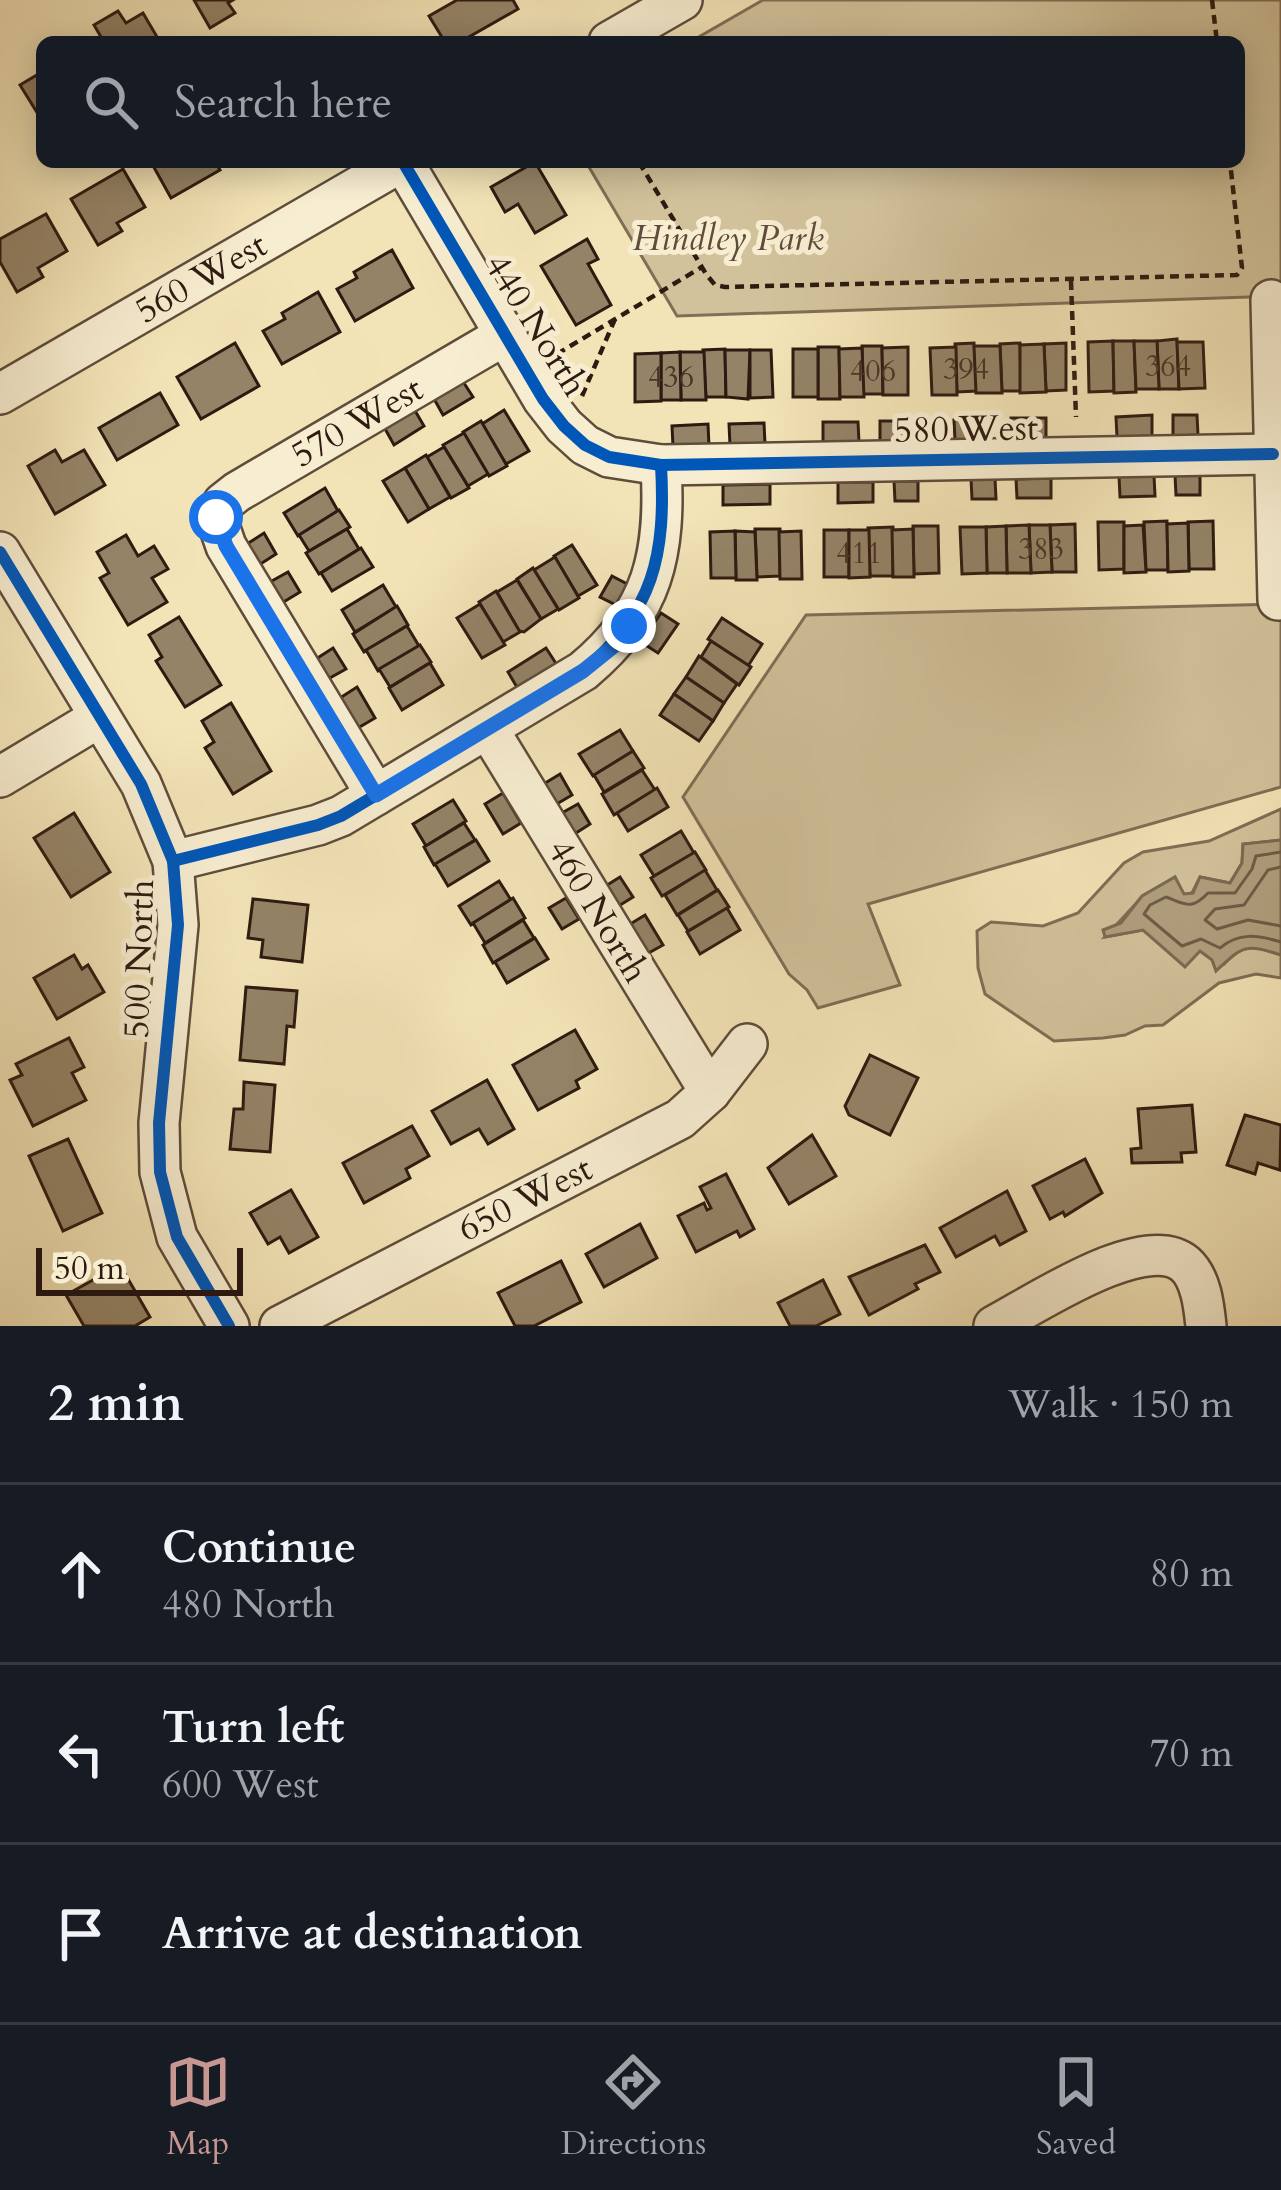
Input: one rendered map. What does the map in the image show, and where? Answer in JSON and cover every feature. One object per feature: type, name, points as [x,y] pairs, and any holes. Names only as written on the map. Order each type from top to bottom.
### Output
[{"type":"street","points":[[619,36],[682,0]]},
{"type":"street","name":"560 West","points":[[0,394],[392,168]]},
{"type":"street","name":"440 North","points":[[406,168],[543,399],[585,445],[619,461],[661,465]]},
{"type":"street","points":[[1271,300],[1278,601]]},
{"type":"street","name":"570 West","points":[[376,795],[226,546],[216,517],[223,502],[237,491],[506,335]]},
{"type":"street","name":"580 West","points":[[661,465],[1273,454]]},
{"type":"street","points":[[173,861],[318,826],[488,729],[583,671],[614,646],[652,579],[664,519],[661,465]]},
{"type":"street","name":"500 North","points":[[0,551],[141,784],[173,861],[178,925],[159,1123],[160,1172],[178,1237],[229,1326]]},
{"type":"street","points":[[0,777],[100,717]]},
{"type":"street","name":"460 North","points":[[488,729],[710,1092]]},
{"type":"street","name":"650 West","points":[[280,1326],[680,1119],[710,1092],[747,1044]]},
{"type":"street","points":[[994,1326],[1130,1258],[1169,1256],[1186,1265],[1198,1284],[1206,1326]]},
{"type":"path","points":[[1212,0],[1216,36]]},
{"type":"path","points":[[643,168],[701,267],[715,286],[725,287],[1237,275],[1242,268],[1231,168]]},
{"type":"path","points":[[551,358],[701,267]]},
{"type":"path","points":[[1071,281],[1076,417]]},
{"type":"path","points":[[582,397],[615,319]]},
{"type":"green space","name":"Hindley Park","points":[[763,0],[1281,0],[1281,296],[677,316],[590,168],[1245,168],[1245,36],[700,36]]},
{"type":"green space","points":[[1281,604],[1281,787],[868,904],[900,985],[818,1008],[789,974],[683,797],[806,615]]},
{"type":"green space","points":[[1281,809],[1281,840],[1243,844],[1242,863],[1230,883],[1200,877],[1192,893],[1183,895],[1175,877],[1143,896],[1105,937],[1143,930],[1162,945],[1191,957],[1200,951],[1224,964],[1244,949],[1264,950],[1281,955],[1281,978],[1256,974],[1219,983],[1163,1025],[1145,1026],[1125,1035],[1054,1041],[985,994],[978,968],[977,931],[991,922],[1043,926],[1078,913],[1124,863],[1143,852],[1209,841]]},
{"type":"water","points":[[1281,840],[1281,955],[1245,949],[1216,971],[1212,960],[1200,951],[1185,967],[1143,930],[1105,937],[1103,930],[1121,923],[1142,896],[1175,877],[1184,894],[1193,893],[1200,877],[1230,883],[1242,863],[1243,844]]},
{"type":"building","points":[[194,0],[233,0],[228,3],[235,13],[210,28]]},
{"type":"building","points":[[457,0],[513,0],[518,9],[471,36],[441,36],[429,16]]},
{"type":"building","points":[[118,11],[126,23],[143,13],[156,36],[100,36],[94,25]]},
{"type":"building","points":[[36,76],[36,111],[20,85]]},
{"type":"building","points":[[154,168],[220,170],[171,198]]},
{"type":"building","points":[[524,168],[539,168],[566,215],[535,233],[518,204],[505,212],[491,187]]},
{"type":"building","points":[[123,169],[145,207],[117,223],[122,231],[98,245],[71,199]]},
{"type":"building","points":[[46,214],[67,251],[38,268],[43,277],[17,292],[0,262],[0,239]]},
{"type":"building","points":[[587,239],[598,259],[588,264],[611,305],[576,325],[541,266]]},
{"type":"building","points":[[392,250],[413,288],[355,321],[337,289],[357,278],[354,272]]},
{"type":"building","points":[[318,292],[340,332],[282,364],[263,331],[285,319],[282,313]]},
{"type":"building","points":[[1177,339],[1179,389],[1159,389],[1157,341]]},
{"type":"building","points":[[1113,341],[1114,391],[1089,392],[1088,342]]},
{"type":"building","points":[[1113,341],[1134,341],[1136,392],[1114,393]]},
{"type":"building","points":[[1134,341],[1157,341],[1159,389],[1136,389]]},
{"type":"building","points":[[1177,342],[1203,342],[1205,388],[1179,389]]},
{"type":"building","points":[[235,343],[259,386],[201,419],[177,377]]},
{"type":"building","points":[[974,343],[977,391],[957,392],[955,344]]},
{"type":"building","points":[[1020,343],[1021,391],[1002,391],[1000,344]]},
{"type":"building","points":[[1066,343],[1066,390],[1046,391],[1044,344]]},
{"type":"building","points":[[1044,344],[1046,392],[1020,393],[1020,345]]},
{"type":"building","points":[[862,346],[882,346],[883,394],[863,394]]},
{"type":"building","points":[[974,346],[1000,346],[1002,393],[976,393]]},
{"type":"building","points":[[818,347],[839,347],[840,399],[818,399]]},
{"type":"building","points":[[908,347],[908,395],[883,395],[882,348]]},
{"type":"building","points":[[956,347],[957,395],[932,395],[930,348]]},
{"type":"building","points":[[862,348],[864,397],[840,397],[839,349]]},
{"type":"building","points":[[725,349],[726,397],[706,397],[703,350]]},
{"type":"building","points":[[793,349],[818,349],[818,397],[793,397]]},
{"type":"building","points":[[725,350],[750,350],[748,399],[726,397]]},
{"type":"building","points":[[750,350],[771,350],[773,397],[750,398]]},
{"type":"building","points":[[680,352],[704,352],[706,400],[681,400]]},
{"type":"building","points":[[680,352],[681,400],[661,400],[661,353]]},
{"type":"building","points":[[661,353],[661,401],[635,402],[635,354]]},
{"type":"building","points":[[462,380],[473,397],[443,415],[433,397]]},
{"type":"building","points":[[160,393],[178,425],[117,460],[99,428]]},
{"type":"building","points":[[414,409],[424,426],[394,445],[384,427]]},
{"type":"building","points":[[504,410],[529,451],[506,464],[482,424]]},
{"type":"building","points":[[1152,415],[1152,436],[1117,437],[1116,417]]},
{"type":"building","points":[[1173,415],[1197,415],[1198,435],[1173,436]]},
{"type":"building","points":[[1011,418],[1046,418],[1046,438],[1011,439]]},
{"type":"building","points":[[989,419],[989,440],[955,440],[954,420]]},
{"type":"building","points":[[481,421],[507,466],[489,476],[463,432]]},
{"type":"building","points":[[880,421],[903,421],[904,442],[880,442]]},
{"type":"building","points":[[823,422],[858,422],[859,442],[823,443]]},
{"type":"building","points":[[764,423],[765,444],[730,445],[729,424]]},
{"type":"building","points":[[708,424],[709,446],[673,447],[672,426]]},
{"type":"building","points":[[464,433],[488,474],[468,486],[443,445]]},
{"type":"building","points":[[444,447],[469,488],[451,498],[427,457]]},
{"type":"building","points":[[55,450],[62,462],[84,450],[105,485],[55,514],[28,466]]},
{"type":"building","points":[[426,455],[450,497],[429,509],[405,468]]},
{"type":"building","points":[[405,468],[429,509],[408,522],[383,481]]},
{"type":"building","points":[[1200,474],[1200,495],[1176,495],[1175,475]]},
{"type":"building","points":[[1119,476],[1154,476],[1155,496],[1120,497]]},
{"type":"building","points":[[995,478],[996,499],[972,499],[971,479]]},
{"type":"building","points":[[1051,478],[1051,498],[1017,498],[1016,479]]},
{"type":"building","points":[[894,481],[918,481],[918,501],[895,501]]},
{"type":"building","points":[[838,482],[873,482],[873,502],[838,503]]},
{"type":"building","points":[[770,484],[770,504],[723,505],[723,485]]},
{"type":"building","points":[[325,488],[338,511],[298,536],[284,513]]},
{"type":"building","points":[[339,510],[350,527],[309,551],[299,535]]},
{"type":"building","points":[[1167,521],[1168,570],[1146,570],[1144,522]]},
{"type":"building","points":[[1213,521],[1214,569],[1189,569],[1188,522]]},
{"type":"building","points":[[1098,522],[1124,522],[1124,569],[1099,570]]},
{"type":"building","points":[[1188,523],[1189,571],[1168,572],[1167,524]]},
{"type":"building","points":[[1075,524],[1076,572],[1052,572],[1050,525]]},
{"type":"building","points":[[1029,525],[1050,525],[1052,572],[1031,573]]},
{"type":"building","points":[[1029,525],[1031,573],[1007,573],[1006,526]]},
{"type":"building","points":[[1143,525],[1146,572],[1124,573],[1124,526]]},
{"type":"building","points":[[913,526],[938,526],[939,573],[914,574]]},
{"type":"building","points":[[1006,526],[1007,573],[987,573],[986,527]]},
{"type":"building","points":[[893,527],[893,576],[870,576],[868,528]]},
{"type":"building","points":[[960,527],[986,527],[987,573],[962,574]]},
{"type":"building","points":[[347,529],[359,549],[319,574],[306,553]]},
{"type":"building","points":[[755,529],[780,529],[780,576],[757,577]]},
{"type":"building","points":[[913,529],[914,577],[893,577],[892,530]]},
{"type":"building","points":[[824,530],[849,530],[849,577],[824,577]]},
{"type":"building","points":[[849,530],[869,530],[870,577],[849,578]]},
{"type":"building","points":[[735,531],[755,532],[757,580],[736,580]]},
{"type":"building","points":[[735,531],[736,578],[711,578],[710,532]]},
{"type":"building","points":[[801,531],[802,579],[780,579],[779,532]]},
{"type":"building","points":[[264,533],[276,554],[259,565],[247,544]]},
{"type":"building","points":[[126,535],[138,556],[154,546],[168,569],[152,578],[167,602],[128,625],[100,578],[109,573],[97,552]]},
{"type":"building","points":[[572,545],[597,585],[578,596],[554,556]]},
{"type":"building","points":[[361,548],[373,567],[332,591],[321,573]]},
{"type":"building","points":[[555,557],[579,598],[559,610],[534,570]]},
{"type":"building","points":[[533,568],[558,609],[541,619],[517,579]]},
{"type":"building","points":[[288,572],[300,592],[282,603],[270,582]]},
{"type":"building","points":[[612,576],[629,585],[618,606],[600,597]]},
{"type":"building","points":[[517,580],[541,619],[524,632],[497,592]]},
{"type":"building","points":[[383,585],[396,607],[355,632],[342,610]]},
{"type":"building","points":[[496,591],[520,632],[503,642],[479,602]]},
{"type":"building","points":[[480,604],[505,645],[482,658],[457,618]]},
{"type":"building","points":[[397,606],[408,625],[364,652],[353,634]]},
{"type":"building","points":[[661,613],[678,624],[658,653],[641,642]]},
{"type":"building","points":[[179,617],[221,685],[185,707],[156,661],[162,657],[149,635]]},
{"type":"building","points":[[722,618],[762,644],[748,666],[708,639]]},
{"type":"building","points":[[407,626],[419,646],[378,671],[366,650]]},
{"type":"building","points":[[711,641],[751,667],[739,685],[701,657]]},
{"type":"building","points":[[420,645],[431,662],[390,687],[379,669]]},
{"type":"building","points":[[333,648],[346,669],[328,679],[316,659]]},
{"type":"building","points":[[546,648],[557,665],[518,689],[508,672]]},
{"type":"building","points":[[699,656],[737,684],[724,703],[686,677]]},
{"type":"building","points":[[430,663],[443,685],[402,710],[389,688]]},
{"type":"building","points":[[686,677],[724,703],[713,721],[674,694]]},
{"type":"building","points":[[357,687],[375,718],[358,728],[340,698]]},
{"type":"building","points":[[674,694],[713,721],[699,741],[660,715]]},
{"type":"building","points":[[231,703],[271,771],[233,794],[205,748],[214,742],[202,721]]},
{"type":"building","points":[[620,730],[633,751],[593,776],[579,754]]},
{"type":"building","points":[[633,751],[644,768],[604,792],[594,775]]},
{"type":"building","points":[[642,770],[655,790],[614,815],[602,794]]},
{"type":"building","points":[[560,774],[572,795],[555,805],[542,785]]},
{"type":"building","points":[[657,788],[668,807],[628,831],[617,813]]},
{"type":"building","points":[[503,793],[521,823],[503,834],[485,804]]},
{"type":"building","points":[[453,800],[466,821],[426,846],[413,824]]},
{"type":"building","points":[[578,804],[590,824],[573,835],[560,814]]},
{"type":"building","points":[[74,813],[110,872],[71,897],[34,838]]},
{"type":"building","points":[[464,823],[475,840],[434,865],[424,847]]},
{"type":"building","points":[[681,831],[694,853],[654,876],[641,855]]},
{"type":"building","points":[[476,840],[489,861],[448,886],[435,864]]},
{"type":"building","points":[[695,852],[706,870],[662,896],[651,878]]},
{"type":"building","points":[[705,870],[717,890],[677,915],[665,895]]},
{"type":"building","points":[[620,877],[633,897],[617,907],[604,887]]},
{"type":"building","points":[[499,881],[511,900],[471,925],[459,906]]},
{"type":"building","points":[[718,890],[729,907],[688,931],[678,915]]},
{"type":"building","points":[[513,898],[525,918],[485,943],[473,923]]},
{"type":"building","points":[[566,898],[579,919],[562,929],[549,908]]},
{"type":"building","points":[[253,899],[308,905],[302,962],[261,957],[263,940],[248,938]]},
{"type":"building","points":[[727,908],[740,930],[700,954],[687,932]]},
{"type":"building","points":[[645,915],[663,945],[645,955],[627,926]]},
{"type":"building","points":[[523,920],[534,938],[493,963],[483,945]]},
{"type":"building","points":[[535,938],[548,959],[507,983],[495,962]]},
{"type":"building","points":[[74,955],[82,969],[88,965],[104,992],[57,1019],[34,978]]},
{"type":"building","points":[[246,987],[297,991],[294,1027],[287,1026],[284,1064],[240,1060]]},
{"type":"building","points":[[575,1030],[597,1069],[576,1081],[579,1088],[538,1110],[513,1065]]},
{"type":"building","points":[[69,1038],[84,1067],[72,1073],[86,1100],[33,1126],[10,1080],[22,1075],[16,1064]]},
{"type":"building","points":[[870,1055],[918,1078],[890,1135],[849,1115],[845,1106]]},
{"type":"building","points":[[487,1080],[514,1129],[488,1144],[479,1129],[451,1144],[432,1111]]},
{"type":"building","points":[[244,1082],[275,1085],[270,1152],[230,1149],[234,1109],[243,1109]]},
{"type":"building","points":[[1192,1105],[1196,1152],[1181,1153],[1182,1162],[1132,1163],[1131,1149],[1141,1148],[1138,1109]]},
{"type":"building","points":[[1245,1115],[1281,1125],[1280,1170],[1258,1163],[1255,1174],[1227,1165]]},
{"type":"building","points":[[412,1126],[429,1156],[406,1169],[410,1178],[364,1203],[343,1163]]},
{"type":"building","points":[[812,1135],[836,1176],[789,1204],[768,1168]]},
{"type":"building","points":[[68,1139],[102,1213],[63,1231],[29,1156]]},
{"type":"building","points":[[1085,1159],[1102,1193],[1065,1216],[1063,1212],[1050,1219],[1033,1186]]},
{"type":"building","points":[[726,1174],[754,1229],[740,1237],[737,1231],[696,1252],[678,1216],[704,1203],[707,1210],[711,1208],[700,1187]]},
{"type":"building","points":[[291,1190],[318,1237],[289,1253],[280,1237],[268,1244],[250,1213]]},
{"type":"building","points":[[1007,1191],[1026,1231],[1000,1245],[995,1236],[956,1257],[940,1228]]},
{"type":"building","points":[[640,1224],[657,1258],[604,1287],[586,1254]]},
{"type":"building","points":[[925,1245],[940,1272],[869,1315],[849,1277]]},
{"type":"building","points":[[561,1261],[581,1302],[534,1326],[515,1326],[498,1293]]},
{"type":"building","points":[[120,1265],[150,1317],[135,1326],[84,1326],[66,1295]]},
{"type":"building","points":[[823,1280],[840,1314],[816,1326],[790,1326],[778,1303]]},
{"type":"cycle path","points":[[407,168],[543,399],[585,445],[609,457],[661,465],[1273,454]]},
{"type":"cycle path","points":[[173,861],[341,816],[583,671],[626,626],[650,579],[661,526],[661,465]]},
{"type":"cycle path","points":[[0,552],[141,784],[173,861],[178,925],[159,1123],[160,1172],[177,1237],[229,1326]]},
{"type":"route","points":[[216,517],[219,534],[376,795],[583,671],[614,646],[629,626]]}]
